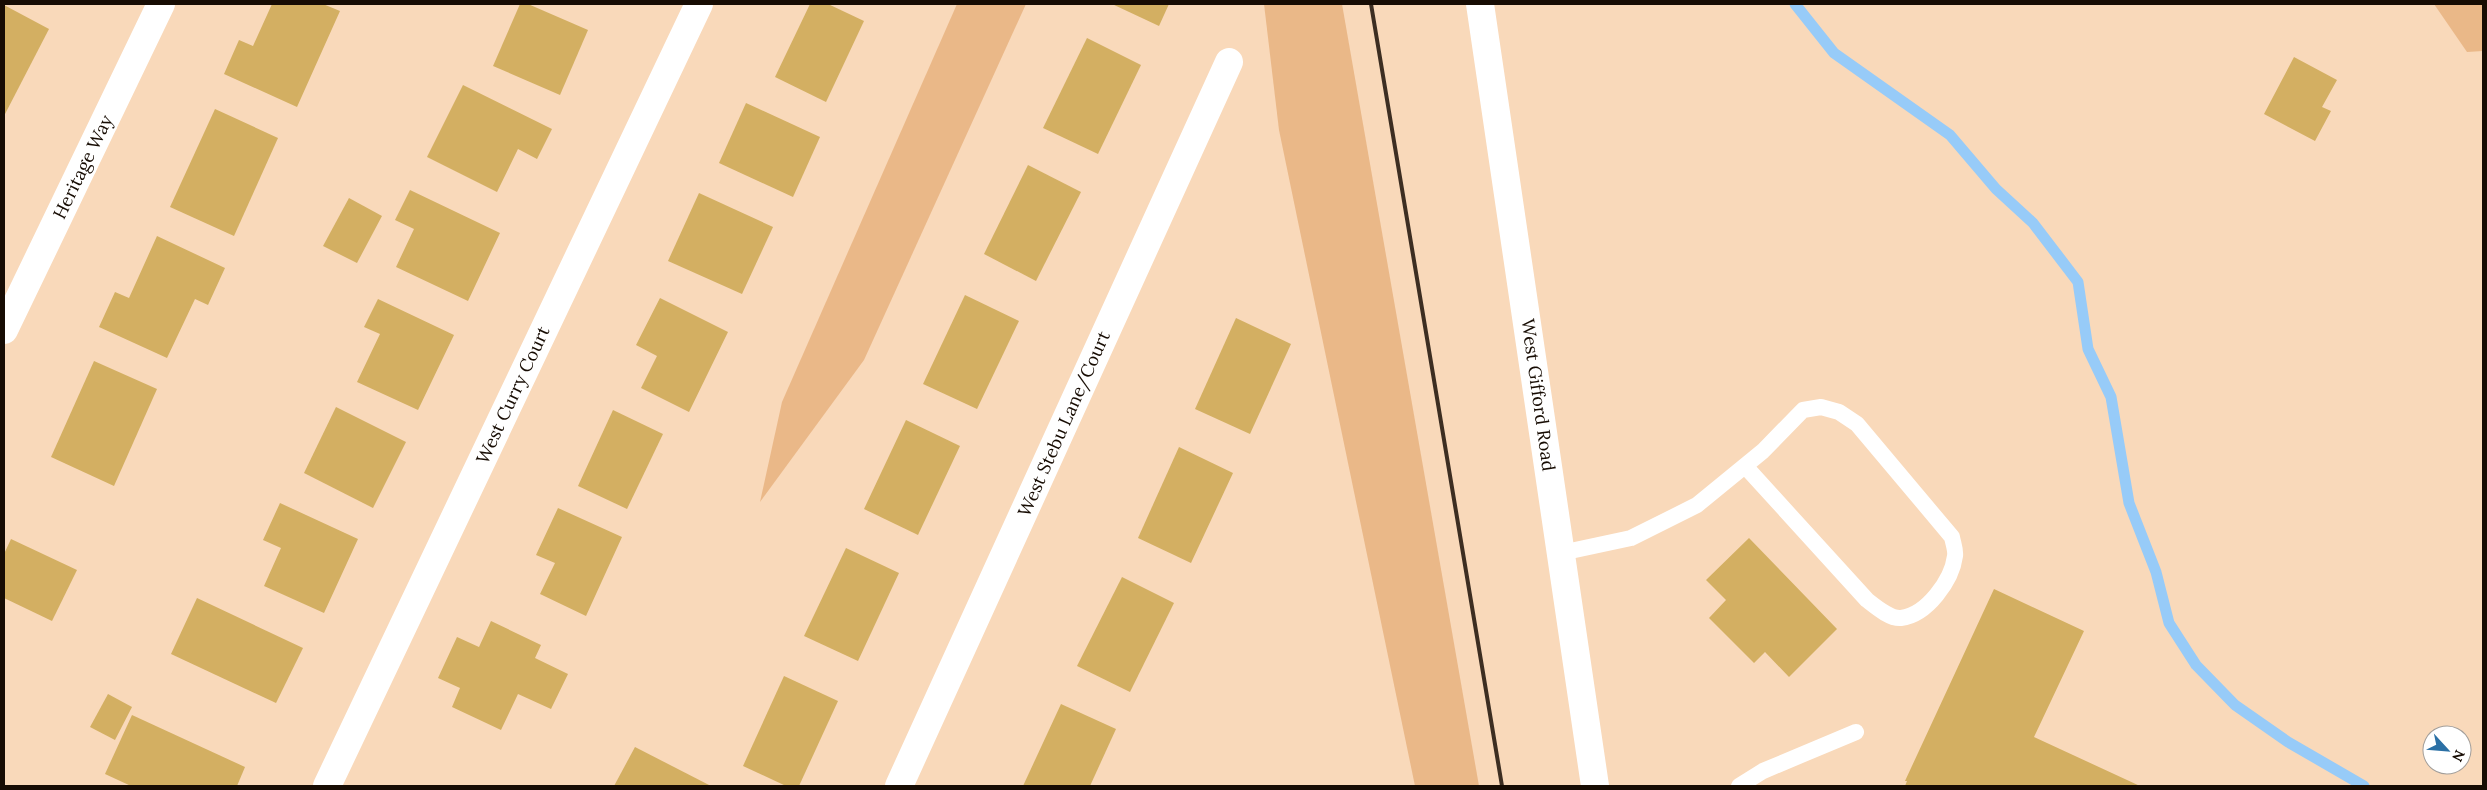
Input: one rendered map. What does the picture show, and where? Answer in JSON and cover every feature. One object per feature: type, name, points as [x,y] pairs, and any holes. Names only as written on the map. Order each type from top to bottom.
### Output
[{"type":"street","name":"Heritage Way","points":[[4,330],[161,4]]},
{"type":"street","name":"West Curry Court","points":[[327,786],[699,4]]},
{"type":"street","name":"West Gifford Road","points":[[1480,4],[1595,786]]},
{"type":"street","name":"West Stebu Lane/Court","points":[[899,786],[1228,62]]},
{"type":"lane","points":[[1561,553],[1632,538],[1697,505],[1745,466],[1804,410],[1821,407],[1839,412],[1857,424],[1952,537],[1956,554],[1951,574],[1936,595],[1916,613],[1900,618],[1882,611],[1867,600],[1745,466]]},
{"type":"lane","points":[[1739,786],[1763,770],[1856,732]]},
{"type":"shaded area","points":[[957,4],[1026,4],[864,360],[760,502],[782,402]]},
{"type":"shaded area","points":[[1264,4],[1342,4],[1479,786],[1415,786],[1279,130]]},
{"type":"shaded area","points":[[2434,4],[2483,4],[2483,51],[2467,52]]},
{"type":"building","points":[[272,4],[323,4],[340,11],[297,107],[224,74],[239,40],[253,46]]},
{"type":"building","points":[[520,4],[528,4],[588,30],[560,95],[493,66]]},
{"type":"building","points":[[810,4],[828,4],[864,21],[826,102],[775,77]]},
{"type":"building","points":[[1112,4],[1169,4],[1159,26]]},
{"type":"building","points":[[4,5],[49,29],[4,116]]},
{"type":"building","points":[[1087,38],[1141,65],[1098,154],[1043,128]]},
{"type":"building","points":[[2294,57],[2337,80],[2322,107],[2331,111],[2315,141],[2264,114]]},
{"type":"building","points":[[463,85],[552,129],[537,159],[518,149],[497,192],[427,157]]},
{"type":"building","points":[[746,103],[820,137],[793,197],[719,163]]},
{"type":"building","points":[[215,109],[278,138],[234,236],[170,207]]},
{"type":"building","points":[[1028,165],[1081,192],[1036,281],[984,254]]},
{"type":"building","points":[[410,190],[500,233],[468,301],[396,267],[414,229],[395,220]]},
{"type":"building","points":[[699,193],[773,227],[742,294],[668,261]]},
{"type":"building","points":[[349,198],[382,216],[357,263],[323,246]]},
{"type":"building","points":[[157,236],[225,268],[208,305],[195,299],[167,358],[99,327],[115,292],[129,298]]},
{"type":"building","points":[[965,295],[1019,321],[977,409],[923,384]]},
{"type":"building","points":[[660,298],[728,332],[689,412],[641,388],[657,356],[636,345]]},
{"type":"building","points":[[378,299],[454,335],[418,410],[357,382],[380,334],[364,327]]},
{"type":"building","points":[[1236,318],[1291,344],[1250,434],[1195,409]]},
{"type":"building","points":[[94,361],[157,389],[114,486],[51,457]]},
{"type":"building","points":[[336,407],[406,442],[373,508],[304,473]]},
{"type":"building","points":[[613,410],[663,434],[627,509],[578,486]]},
{"type":"building","points":[[906,420],[960,446],[918,535],[864,509]]},
{"type":"building","points":[[1179,447],[1233,473],[1191,563],[1138,538]]},
{"type":"building","points":[[280,503],[358,539],[324,613],[264,586],[281,548],[263,540]]},
{"type":"building","points":[[558,508],[622,537],[586,616],[540,594],[555,563],[536,555]]},
{"type":"building","points":[[1749,538],[1837,629],[1789,677],[1765,652],[1754,663],[1709,618],[1726,600],[1706,580]]},
{"type":"building","points":[[11,539],[77,570],[52,621],[4,598],[4,554]]},
{"type":"building","points":[[846,548],[899,573],[858,661],[804,636]]},
{"type":"building","points":[[1122,577],[1174,603],[1130,692],[1077,666]]},
{"type":"building","points":[[1994,589],[2084,631],[2034,737],[2140,786],[1905,786],[1907,781],[1905,781]]},
{"type":"building","points":[[197,598],[303,648],[276,703],[171,654]]},
{"type":"building","points":[[491,621],[541,645],[535,658],[568,674],[551,709],[518,694],[501,730],[452,707],[460,688],[438,678],[457,637],[479,647]]},
{"type":"building","points":[[784,676],[838,701],[799,786],[786,786],[743,766]]},
{"type":"building","points":[[108,694],[132,707],[115,740],[90,727]]},
{"type":"building","points":[[1061,704],[1116,729],[1090,786],[1023,786]]},
{"type":"building","points":[[132,715],[245,767],[237,786],[131,786],[105,774]]},
{"type":"building","points":[[635,747],[711,786],[614,786]]},
{"type":"waterway","points":[[1795,4],[1834,53],[1950,135],[1996,189],[2033,223],[2078,282],[2088,349],[2111,397],[2129,503],[2156,572],[2169,623],[2196,665],[2235,705],[2288,742],[2364,786]]},
{"type":"railway","points":[[1371,4],[1502,786]]}]
